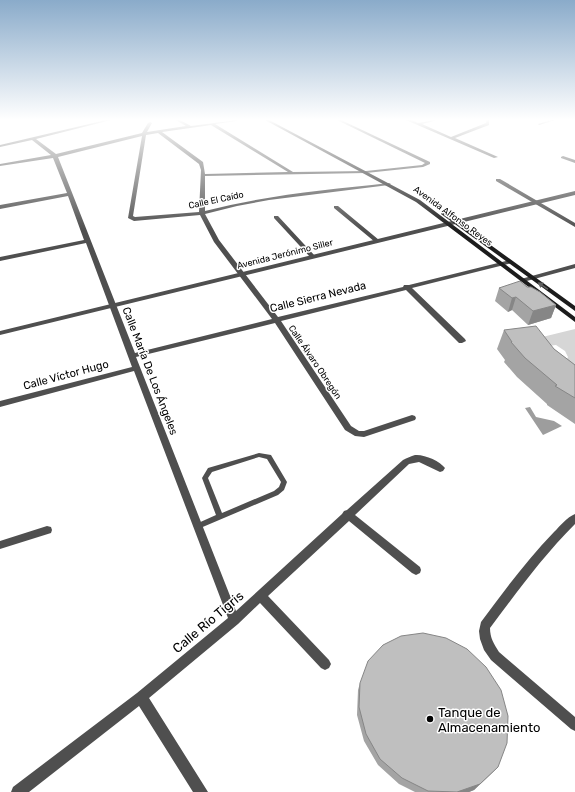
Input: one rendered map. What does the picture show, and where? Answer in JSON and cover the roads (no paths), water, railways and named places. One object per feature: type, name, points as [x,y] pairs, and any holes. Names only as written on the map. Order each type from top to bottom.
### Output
[{"type":"main road","name":"Avenida Alfonso Reyes","points":[[338,157],[418,201],[575,320]]},
{"type":"main road","name":"Avenida Alfonso Reyes","points":[[348,157],[421,197],[575,309]]},
{"type":"street","points":[[0,165],[49,157]]},
{"type":"street","name":"Calle María De Los Ángeles","points":[[55,157],[234,620]]},
{"type":"street","name":"Calle El Caído","points":[[140,157],[130,217],[140,220],[202,213],[269,198],[389,184]]},
{"type":"street","points":[[192,157],[201,164],[203,175],[366,172],[423,166],[428,163],[415,157]]},
{"type":"street","points":[[266,157],[292,173]]},
{"type":"street","points":[[563,157],[575,162]]},
{"type":"street","name":"Calle Álvaro Obregón","points":[[203,175],[202,213],[216,241],[276,319],[348,428],[358,434],[364,434],[412,418]]},
{"type":"street","points":[[498,180],[575,225]]},
{"type":"street","name":"Avenida Jerónimo Siller","points":[[0,333],[575,193]]},
{"type":"street","points":[[0,207],[70,194]]},
{"type":"street","points":[[336,207],[377,241]]},
{"type":"street","points":[[276,217],[313,256]]},
{"type":"street","points":[[0,259],[87,241]]},
{"type":"street","name":"Calle Sierra Nevada","points":[[132,356],[406,286],[510,262]]},
{"type":"street","points":[[523,280],[575,266]]},
{"type":"street","points":[[406,286],[462,340]]},
{"type":"street","name":"Calle Víctor Hugo","points":[[0,404],[137,368]]},
{"type":"street","name":"Calle Río Tigris","points":[[18,792],[141,697],[234,620],[347,514],[406,462],[413,458],[419,458],[440,468]]},
{"type":"street","points":[[347,514],[416,570]]},
{"type":"street","points":[[575,518],[555,537],[529,568],[484,626],[483,635],[487,645],[495,656],[575,725]]},
{"type":"street","points":[[0,545],[47,530]]},
{"type":"street","points":[[260,596],[325,664]]},
{"type":"street","points":[[141,697],[200,792]]},
{"type":"lane","points":[[198,526],[220,517],[276,493],[282,488],[284,482],[268,457],[259,455],[210,470],[205,478],[220,517]]},
{"type":"place","name":"Tanque de Almacenamiento","points":[[430,719]]}]
